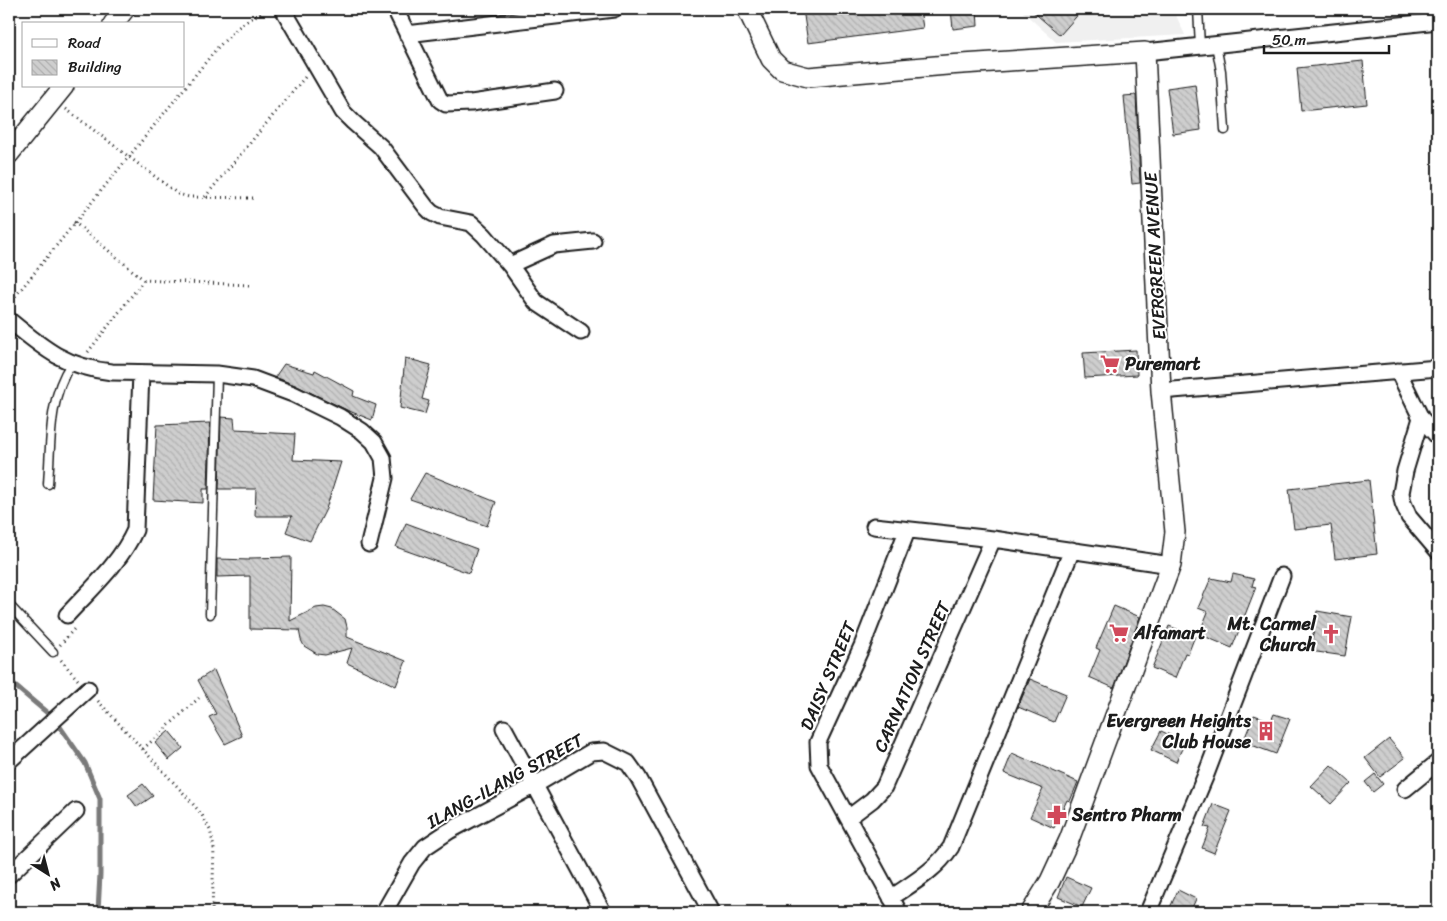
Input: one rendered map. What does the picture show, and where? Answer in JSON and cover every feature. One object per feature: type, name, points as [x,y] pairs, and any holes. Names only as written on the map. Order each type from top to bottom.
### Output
[{"type":"street","points":[[115,22],[125,9]]},
{"type":"street","points":[[283,9],[343,112],[381,147],[426,207],[440,217],[471,223],[484,235],[510,266],[536,302],[581,332]]},
{"type":"street","points":[[395,9],[440,100],[446,104],[471,103],[555,91]]},
{"type":"street","points":[[407,34],[614,9]]},
{"type":"street","points":[[747,9],[771,59],[777,66],[782,70],[808,77],[947,65],[1145,52],[1438,21]]},
{"type":"street","name":"EVERGREEN AVENUE","points":[[1031,912],[1050,881],[1069,840],[1171,565],[1174,532],[1161,391],[1145,52]]},
{"type":"street","points":[[9,154],[59,93]]},
{"type":"street","points":[[510,266],[554,245],[593,241]]},
{"type":"street","points":[[9,320],[52,354],[74,365],[96,370],[217,374],[253,379],[293,394],[340,417],[362,431],[374,442],[383,458],[385,478],[369,544]]},
{"type":"street","points":[[1161,391],[1438,368]]},
{"type":"street","points":[[67,615],[120,556],[135,530],[141,372]]},
{"type":"street","points":[[1398,372],[1421,418],[1438,436]]},
{"type":"street","points":[[1421,418],[1405,471],[1401,494],[1402,503],[1409,518],[1438,551]]},
{"type":"street","points":[[874,526],[993,539],[1171,565]]},
{"type":"street","name":"DAISY STREET","points":[[899,912],[819,765],[818,742],[862,646],[907,531]]},
{"type":"street","name":"CARNATION STREET","points":[[848,818],[872,800],[884,787],[993,539]]},
{"type":"street","points":[[891,898],[928,873],[942,860],[951,847],[1072,550]]},
{"type":"street","points":[[1148,912],[1205,777],[1282,576]]},
{"type":"street","points":[[9,761],[88,690]]},
{"type":"street","points":[[504,728],[603,912]]},
{"type":"street","name":"ILANG-ILANG STREET","points":[[384,912],[412,863],[425,847],[449,831],[535,786],[591,752],[604,751],[628,763],[638,777],[711,912]]},
{"type":"street","points":[[1405,789],[1438,762]]},
{"type":"street","points":[[9,875],[76,811]]},
{"type":"lane","points":[[1198,9],[1200,46]]},
{"type":"lane","points":[[1216,45],[1221,71],[1225,130]]},
{"type":"lane","points":[[48,484],[54,406],[64,374],[74,365]]},
{"type":"lane","points":[[210,614],[217,374]]},
{"type":"lane","points":[[9,604],[53,652]]},
{"type":"path","points":[[185,88],[229,35],[242,24],[267,9]]},
{"type":"path","points":[[205,197],[315,65]]},
{"type":"path","points":[[9,304],[185,88]]},
{"type":"path","points":[[59,93],[128,156],[178,194],[189,197],[253,198]]},
{"type":"path","points":[[74,222],[144,280],[249,285]]},
{"type":"path","points":[[74,365],[144,280]]},
{"type":"path","points":[[67,615],[77,626],[53,652],[188,798],[202,815],[210,830],[214,848],[212,912]]},
{"type":"path","points":[[143,749],[199,698]]},
{"type":"shaded area","points":[[1020,9],[1173,9],[1185,35],[1056,42]]},
{"type":"building","points":[[803,9],[920,9],[923,28],[808,43]]},
{"type":"building","points":[[951,9],[977,9],[978,26],[953,29]]},
{"type":"building","points":[[1030,9],[1083,9],[1060,35]]},
{"type":"building","points":[[1363,61],[1367,104],[1301,111],[1297,68]]},
{"type":"building","points":[[1195,84],[1201,130],[1173,134],[1167,88]]},
{"type":"building","points":[[1136,95],[1140,183],[1132,184],[1124,96]]},
{"type":"building","name":"Puremart","points":[[1136,350],[1137,375],[1085,378],[1083,353]]},
{"type":"building","points":[[405,358],[431,365],[422,399],[429,401],[425,414],[400,408]]},
{"type":"building","points":[[284,364],[314,373],[315,370],[354,391],[353,396],[376,405],[372,420],[275,377]]},
{"type":"building","points":[[221,417],[234,418],[235,429],[295,434],[293,460],[341,462],[326,509],[310,541],[286,532],[292,516],[255,516],[256,489],[219,489]]},
{"type":"building","points":[[210,423],[208,489],[203,489],[203,503],[153,500],[157,425]]},
{"type":"building","points":[[425,473],[496,502],[487,526],[410,499]]},
{"type":"building","points":[[1369,480],[1377,554],[1335,559],[1331,525],[1294,529],[1289,489]]},
{"type":"building","points":[[406,523],[477,549],[469,573],[396,547]]},
{"type":"building","points":[[291,557],[290,621],[316,608],[332,609],[345,619],[347,637],[406,661],[396,686],[347,663],[352,648],[325,655],[317,654],[304,646],[299,630],[250,629],[250,576],[217,577],[217,559],[250,560],[250,558]]},
{"type":"building","points":[[1233,574],[1254,579],[1252,586],[1256,587],[1232,648],[1199,634],[1208,612],[1198,608],[1211,578],[1231,582]]},
{"type":"building","name":"Alfamart","points":[[1114,606],[1140,617],[1114,688],[1089,677],[1100,650],[1096,648]]},
{"type":"building","name":"Mt. Carmel Church","points":[[1317,611],[1352,617],[1345,656],[1310,651]]},
{"type":"building","points":[[1169,626],[1195,636],[1188,654],[1185,653],[1175,678],[1152,668]]},
{"type":"building","points":[[214,670],[242,736],[225,744],[209,717],[216,714],[198,680]]},
{"type":"building","points":[[1030,679],[1066,694],[1054,722],[1018,707]]},
{"type":"building","name":"Evergreen Heights Club House","points":[[1274,714],[1290,719],[1276,754],[1243,742],[1254,715],[1271,721]]},
{"type":"building","points":[[169,731],[183,748],[169,760],[155,743]]},
{"type":"building","points":[[1161,731],[1185,742],[1176,762],[1151,750]]},
{"type":"building","points":[[1389,739],[1405,758],[1380,777],[1365,758]]},
{"type":"building","points":[[1012,753],[1078,782],[1070,801],[1067,800],[1054,828],[1030,817],[1043,789],[1004,773]]},
{"type":"building","points":[[1331,765],[1351,783],[1331,804],[1311,786]]},
{"type":"building","points":[[1375,774],[1383,784],[1373,792],[1365,782]]},
{"type":"building","points":[[143,784],[153,796],[137,807],[128,795]]},
{"type":"building","points":[[1213,804],[1231,811],[1214,853],[1202,848],[1210,828],[1204,827]]},
{"type":"building","points":[[1066,877],[1091,888],[1082,907],[1058,897]]},
{"type":"building","points":[[1178,890],[1196,899],[1190,912],[1168,912]]},
{"type":"waterway","points":[[9,681],[51,716]]},
{"type":"waterway","points":[[58,724],[85,763],[100,799],[98,912]]},
{"type":"place","name":"Puremart","points":[[1110,364]]},
{"type":"place","name":"Alfamart","points":[[1119,633]]},
{"type":"place","name":"Mt. Carmel Church","points":[[1331,634]]},
{"type":"place","name":"Evergreen Heights Club House","points":[[1266,731]]},
{"type":"place","name":"Sentro Pharm","points":[[1057,815]]}]
